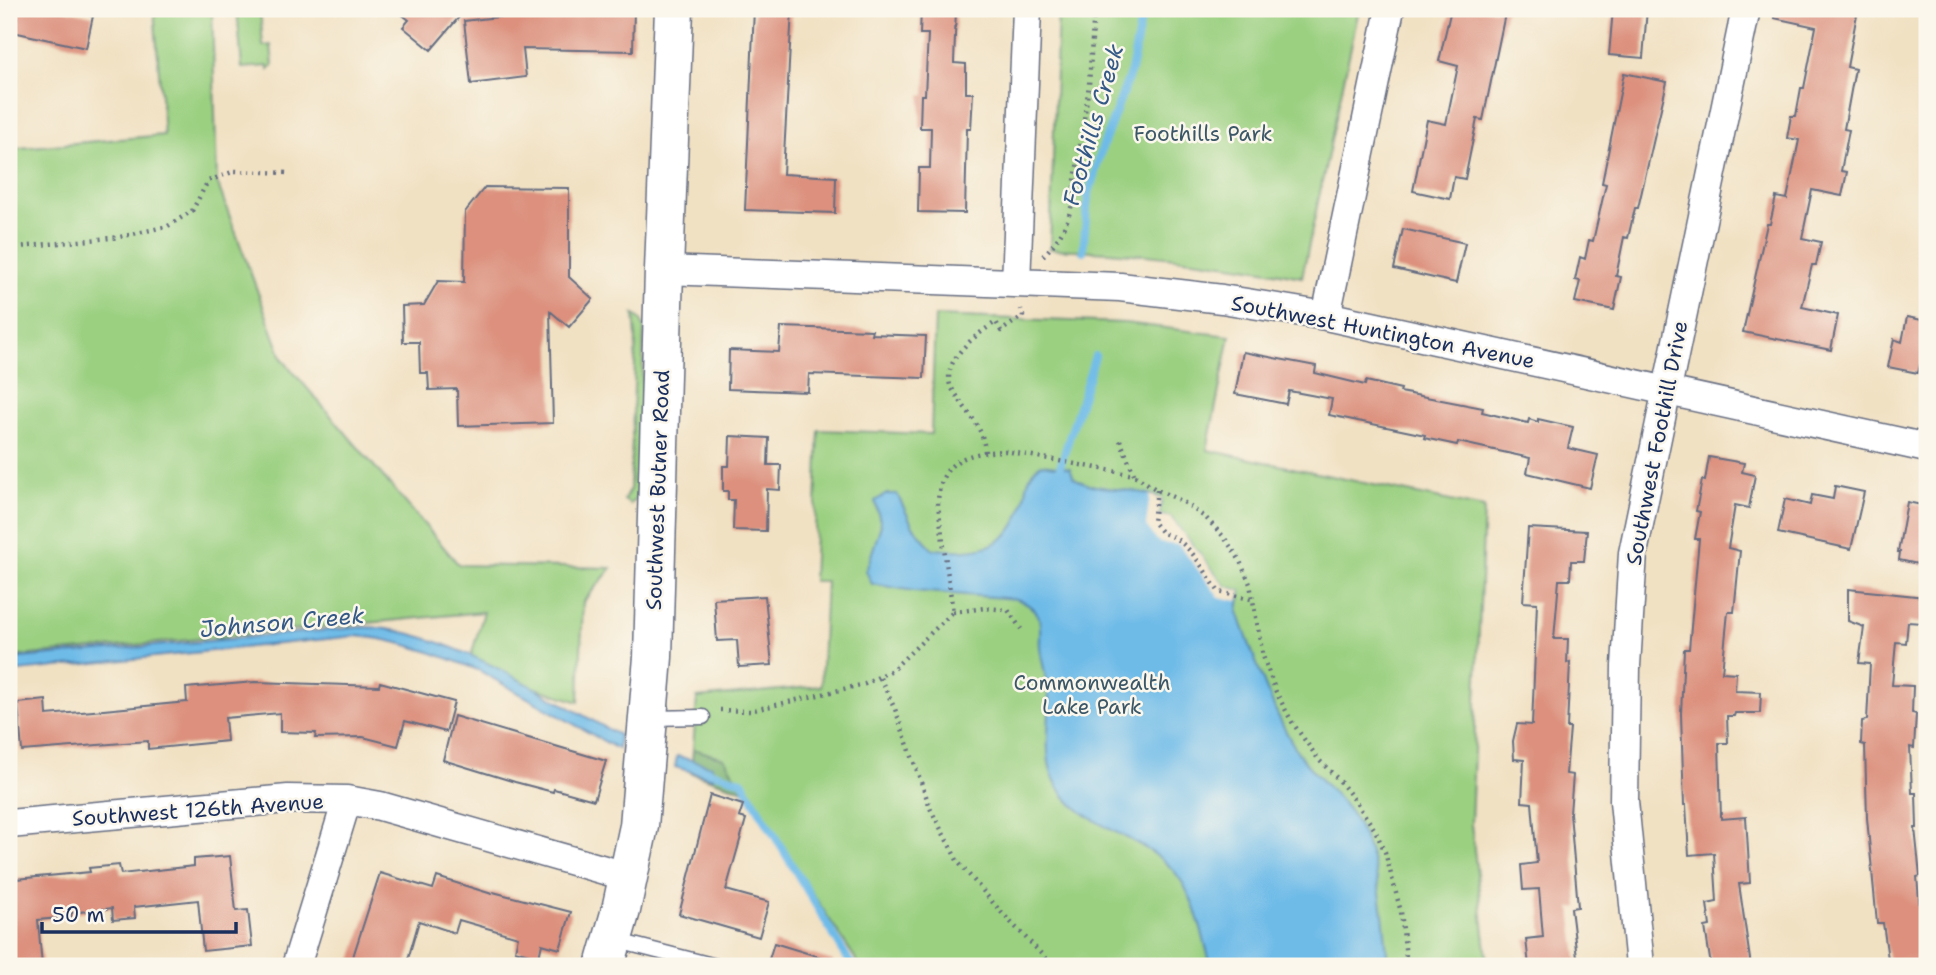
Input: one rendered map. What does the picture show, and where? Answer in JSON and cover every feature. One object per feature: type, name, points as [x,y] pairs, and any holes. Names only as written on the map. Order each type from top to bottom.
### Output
[{"type":"street","name":"Southwest Butner Road","points":[[609,953],[639,826],[653,657],[674,9]]},
{"type":"street","points":[[1016,283],[1027,9]]},
{"type":"street","points":[[1326,316],[1390,9]]},
{"type":"street","name":"Southwest Foothill Drive","points":[[1640,966],[1624,801],[1626,666],[1633,553],[1746,9]]},
{"type":"street","name":"Southwest Huntington Avenue","points":[[664,270],[1120,287],[1222,299],[1326,316],[1927,447]]},
{"type":"street","name":"Southwest 126th Avenue","points":[[9,824],[288,799],[347,800],[380,806],[629,877]]},
{"type":"street","points":[[296,966],[347,800]]},
{"type":"lane","points":[[648,718],[703,717]]},
{"type":"lane","points":[[609,953],[716,966]]},
{"type":"path","points":[[985,452],[981,430],[950,385],[951,373],[955,359],[976,335],[996,322],[1001,331],[1023,316],[1016,283],[1056,242],[1068,224],[1089,85],[1094,9]]},
{"type":"path","points":[[9,248],[120,237],[168,226],[192,211],[208,181],[235,171],[289,173]]},
{"type":"path","points":[[1120,440],[1134,475]]},
{"type":"path","points":[[953,612],[938,489],[942,477],[954,463],[985,452],[1006,451],[1134,475],[1157,490],[1182,501],[1206,518],[1224,537],[1239,559],[1250,584],[1263,656],[1276,692],[1292,722],[1319,760],[1356,802],[1385,852],[1401,912],[1407,966]]},
{"type":"path","points":[[1157,490],[1153,522],[1161,533],[1175,536],[1183,542],[1219,592],[1251,598]]},
{"type":"path","points":[[703,717],[710,709],[750,711],[843,691],[880,678],[905,659],[953,612],[985,608],[1008,610],[1021,629]]},
{"type":"path","points":[[880,678],[895,709],[930,810],[958,862],[1053,966]]},
{"type":"green space","points":[[154,9],[212,9],[217,182],[283,360],[459,565],[612,568],[583,602],[579,702],[468,666],[484,612],[9,657],[9,149],[164,135]]},
{"type":"green space","points":[[237,9],[260,9],[263,46],[271,45],[273,66],[269,70],[268,66],[242,68]]},
{"type":"green space","name":"Foothills Park","points":[[1058,9],[1359,9],[1302,277],[1176,258],[1050,249]]},
{"type":"green space","points":[[634,314],[641,320],[644,329],[639,490],[636,499],[630,504],[624,500],[630,489],[636,337]]},
{"type":"green space","name":"Commonwealth Lake Park","points":[[935,316],[1125,323],[1230,336],[1207,450],[1484,508],[1471,824],[1488,966],[858,966],[724,759],[693,749],[697,698],[821,686],[826,581],[813,581],[819,430],[931,434]]},
{"type":"green space","points":[[693,749],[724,758],[744,790],[691,773]]},
{"type":"water","points":[[1042,464],[1070,468],[1074,478],[1084,483],[1140,492],[1162,499],[1159,515],[1171,518],[1225,586],[1241,591],[1238,612],[1281,721],[1297,751],[1345,805],[1366,841],[1377,876],[1388,966],[1211,966],[1194,907],[1178,876],[1149,850],[1078,809],[1064,796],[1054,779],[1048,750],[1048,693],[1040,647],[1040,622],[1036,612],[1017,599],[914,591],[872,584],[866,571],[881,525],[875,501],[887,494],[897,494],[913,526],[932,549],[980,548],[1003,538],[1013,528],[1020,515],[1029,478]]},
{"type":"water","points":[[363,627],[395,630],[428,639],[495,667],[619,735],[618,749],[478,670],[418,649],[372,638],[356,636],[9,672],[9,659]]},
{"type":"water","points":[[677,756],[712,766],[713,778],[675,767]]},
{"type":"pier","points":[[1150,495],[1162,499],[1159,515],[1171,518],[1225,586],[1241,591],[1238,601],[1219,597],[1179,545],[1160,543],[1152,535],[1146,525]]},
{"type":"building","points":[[19,9],[62,9],[93,16],[86,48],[13,32]]},
{"type":"building","points":[[395,9],[466,9],[431,50],[403,27],[409,20]]},
{"type":"building","points":[[566,9],[634,9],[633,51],[523,49],[526,77],[471,84],[464,21]]},
{"type":"building","points":[[754,9],[792,9],[783,174],[836,177],[835,213],[745,210]]},
{"type":"building","points":[[921,9],[956,9],[954,63],[966,64],[966,93],[973,93],[971,129],[967,129],[965,213],[918,212],[919,168],[930,168],[931,128],[920,128],[921,95],[925,95],[928,34],[920,34]]},
{"type":"building","points":[[1451,9],[1506,9],[1483,120],[1477,119],[1465,179],[1454,177],[1450,199],[1413,191],[1427,120],[1446,124],[1458,66],[1439,61]]},
{"type":"building","points":[[1613,9],[1647,9],[1643,58],[1609,55]]},
{"type":"building","points":[[1775,9],[1858,9],[1847,67],[1855,69],[1844,129],[1849,130],[1841,171],[1847,172],[1842,196],[1812,190],[1802,238],[1821,242],[1816,265],[1812,265],[1802,307],[1838,315],[1831,350],[1743,332],[1767,224],[1770,224],[1776,197],[1787,199],[1799,140],[1787,138],[1791,116],[1796,116],[1801,88],[1804,88],[1816,27],[1774,18]]},
{"type":"building","points":[[1624,73],[1667,82],[1638,208],[1635,208],[1628,238],[1624,237],[1616,276],[1621,277],[1614,310],[1575,302],[1580,281],[1575,280],[1580,257],[1585,259],[1589,240],[1593,241],[1606,184],[1602,183]]},
{"type":"building","points":[[485,187],[569,188],[569,277],[593,299],[569,327],[550,311],[553,423],[458,426],[457,389],[429,390],[428,373],[420,373],[419,342],[403,342],[402,306],[424,305],[438,281],[464,282],[465,212]]},
{"type":"building","points":[[1403,229],[1465,243],[1456,283],[1394,269]]},
{"type":"building","points":[[1907,317],[1927,321],[1927,366],[1920,365],[1918,373],[1888,367],[1894,339],[1902,342]]},
{"type":"building","points":[[781,327],[872,330],[871,334],[926,336],[924,378],[809,374],[808,392],[728,389],[729,350],[779,352]]},
{"type":"building","points":[[1243,352],[1316,366],[1315,373],[1365,385],[1366,381],[1401,389],[1400,392],[1483,408],[1482,412],[1528,423],[1529,419],[1538,422],[1538,419],[1573,427],[1568,448],[1598,455],[1590,488],[1527,473],[1530,458],[1458,442],[1457,445],[1424,438],[1425,435],[1329,415],[1332,399],[1289,391],[1286,404],[1235,394]]},
{"type":"building","points":[[730,436],[769,438],[768,465],[781,465],[780,490],[767,489],[766,531],[733,530],[734,500],[728,500],[728,491],[723,491],[723,466],[729,466]]},
{"type":"building","points":[[1709,457],[1744,463],[1742,472],[1755,475],[1749,508],[1735,505],[1728,548],[1740,551],[1734,612],[1728,612],[1722,672],[1736,673],[1735,691],[1761,692],[1760,713],[1735,713],[1734,716],[1727,716],[1728,743],[1719,743],[1721,819],[1746,817],[1750,883],[1739,884],[1751,966],[1711,966],[1705,927],[1710,926],[1707,904],[1717,902],[1714,853],[1689,855],[1684,805],[1681,714],[1684,649],[1689,649],[1699,539],[1695,539],[1700,512],[1696,511]]},
{"type":"building","points":[[1835,486],[1864,492],[1851,549],[1778,533],[1785,499],[1810,505],[1812,495],[1833,499]]},
{"type":"building","points":[[1907,502],[1927,506],[1927,566],[1899,560]]},
{"type":"building","points":[[1528,528],[1587,531],[1584,561],[1571,561],[1570,580],[1559,580],[1554,639],[1568,639],[1567,663],[1570,662],[1567,728],[1570,728],[1566,774],[1573,775],[1570,813],[1578,907],[1571,908],[1578,966],[1529,966],[1526,939],[1543,937],[1539,889],[1523,890],[1521,865],[1537,863],[1532,803],[1522,802],[1524,760],[1514,759],[1513,741],[1517,724],[1532,725],[1537,603],[1523,602]]},
{"type":"building","points":[[1848,589],[1925,597],[1922,623],[1908,622],[1906,643],[1896,642],[1892,685],[1913,686],[1912,713],[1916,714],[1914,748],[1910,747],[1912,793],[1916,793],[1915,828],[1920,876],[1917,877],[1925,966],[1889,966],[1883,923],[1877,923],[1867,818],[1865,745],[1861,744],[1862,721],[1867,720],[1870,664],[1859,663],[1864,627],[1848,621]]},
{"type":"building","points":[[765,596],[772,665],[739,667],[737,640],[717,641],[714,599]]},
{"type":"building","points":[[255,682],[379,686],[380,682],[454,702],[446,732],[405,721],[398,746],[363,737],[315,738],[316,733],[280,732],[280,713],[225,718],[227,741],[148,749],[148,741],[22,751],[18,703],[46,700],[47,715],[93,711],[187,702],[186,688]]},
{"type":"building","points":[[454,716],[606,761],[594,800],[515,782],[443,760]]},
{"type":"building","points":[[710,795],[743,805],[739,817],[746,819],[726,890],[769,902],[759,937],[679,914]]},
{"type":"building","points":[[230,856],[236,911],[248,910],[252,946],[203,951],[198,900],[134,907],[135,918],[113,920],[112,908],[71,913],[71,917],[38,920],[42,966],[9,966],[9,884],[16,883],[16,879],[90,872],[89,868],[119,865],[121,874],[194,866],[194,859]]},
{"type":"building","points":[[380,873],[433,889],[437,877],[492,894],[493,892],[571,912],[560,949],[542,944],[539,957],[515,950],[518,937],[459,920],[455,933],[419,921],[406,966],[350,966]]},
{"type":"building","points":[[774,943],[833,961],[833,966],[767,966]]},
{"type":"waterway","name":"Foothills Creek","points":[[1083,251],[1088,197],[1102,148],[1131,71],[1143,9]]},
{"type":"waterway","name":"Foothills Creek","points":[[1061,477],[1060,467],[1095,356]]},
{"type":"waterway","name":"Johnson Creek","points":[[702,769],[742,781],[852,966]]}]
